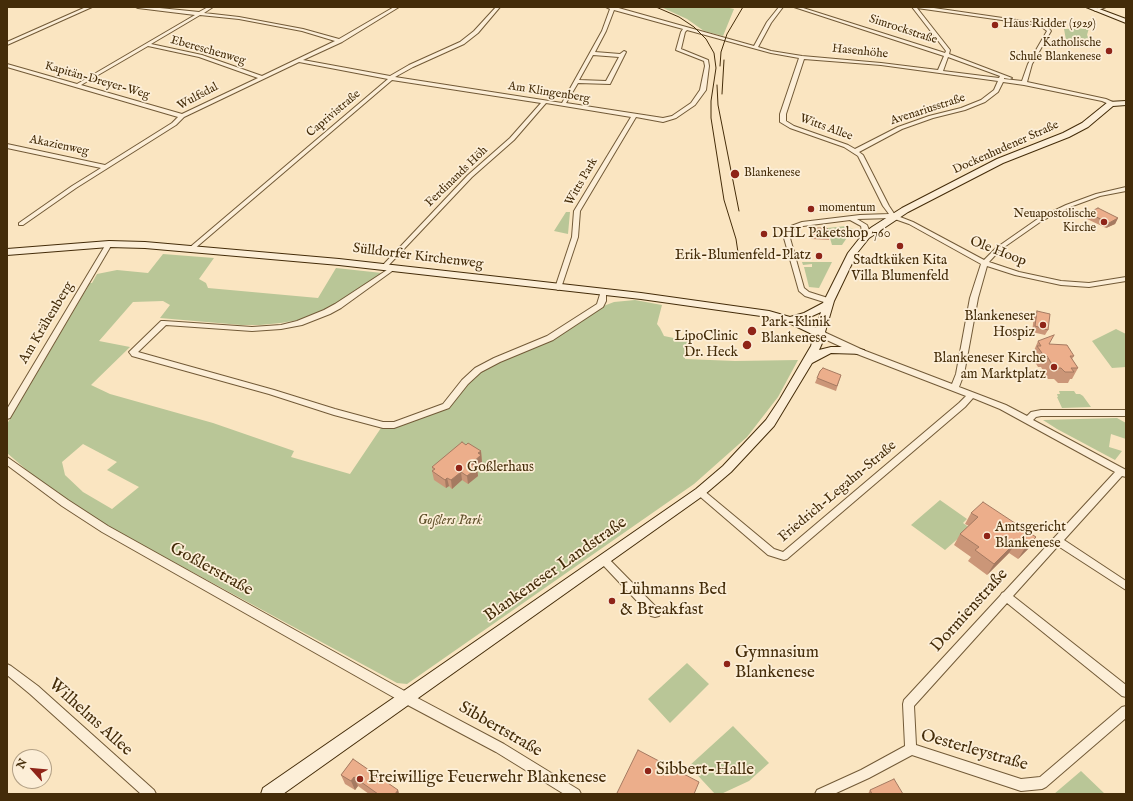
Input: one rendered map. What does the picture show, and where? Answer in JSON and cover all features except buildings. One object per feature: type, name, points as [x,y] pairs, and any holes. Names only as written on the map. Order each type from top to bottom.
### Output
[{"type":"main road","points":[[1089,7],[1126,21]]},
{"type":"main road","points":[[1113,104],[1126,103]]},
{"type":"main road","name":"Dockenhudener Straße","points":[[893,216],[1000,161],[1066,135],[1085,125],[1113,104]]},
{"type":"main road","points":[[821,334],[828,303],[853,253],[866,236],[893,216]]},
{"type":"main road","name":"Sülldorfer Kirchenweg","points":[[7,252],[109,244],[191,249],[388,268],[641,296],[752,312],[790,320],[821,334]]},
{"type":"main road","points":[[790,320],[807,315],[828,303]]},
{"type":"main road","name":"Blankeneser Landstraße","points":[[269,794],[700,492],[727,469],[770,423],[809,361],[821,334]]},
{"type":"main road","points":[[809,361],[824,352],[831,350],[860,352]]},
{"type":"street","points":[[7,44],[90,7]]},
{"type":"street","points":[[138,7],[202,13],[272,24],[340,41]]},
{"type":"street","points":[[78,85],[211,7]]},
{"type":"street","name":"Wulfsdal","points":[[21,224],[106,167],[174,124],[182,116],[340,41],[397,7]]},
{"type":"street","name":"Caprivistraße","points":[[191,249],[392,78],[411,66],[462,43],[476,32],[498,7]]},
{"type":"street","points":[[755,48],[769,23],[781,7]]},
{"type":"street","name":"Simrockstraße","points":[[796,7],[947,55],[1002,78]]},
{"type":"street","points":[[914,7],[948,51],[940,72]]},
{"type":"street","points":[[918,7],[1023,22],[1045,27],[1050,31],[1030,64],[1024,83]]},
{"type":"street","points":[[1096,10],[1104,7]]},
{"type":"street","points":[[563,105],[604,31],[611,8]]},
{"type":"street","name":"Hasenhöhe","points":[[611,8],[755,48],[802,57],[882,64],[940,72],[1002,78],[1104,100],[1113,104]]},
{"type":"street","name":"Am Klingenberg","points":[[299,61],[392,78],[660,120],[670,119],[693,104],[702,93],[706,61],[702,58],[682,53],[678,50],[683,32],[686,29]]},
{"type":"street","name":"Ebereschenweg","points":[[148,45],[200,56],[262,78]]},
{"type":"street","points":[[576,81],[608,83],[623,54],[592,54]]},
{"type":"street","name":"Witts Allee","points":[[802,57],[783,114],[783,122],[792,128],[856,151],[863,158],[886,206],[893,216]]},
{"type":"street","name":"Kapitän-Dreyer-Weg","points":[[7,65],[182,116]]},
{"type":"street","name":"Avenariusstraße","points":[[856,151],[900,128],[931,117],[963,109],[983,101],[994,93],[1002,78]]},
{"type":"street","name":"Ferdinands Höh","points":[[388,268],[470,176],[512,139],[544,102]]},
{"type":"street","name":"Witts Park","points":[[558,288],[575,237],[577,212],[634,116]]},
{"type":"street","name":"Akazienweg","points":[[7,146],[106,167]]},
{"type":"street","points":[[955,388],[960,374],[974,298],[985,263],[998,249],[1041,219],[1068,206],[1098,195],[1126,189]]},
{"type":"street","points":[[828,303],[807,294],[801,289],[787,241],[789,231],[797,226],[847,218],[893,216]]},
{"type":"street","name":"Ole Hoop","points":[[893,216],[911,223],[985,263],[1017,274],[1061,283],[1089,285],[1126,279]]},
{"type":"street","points":[[847,218],[864,225],[866,236]]},
{"type":"street","name":"Am Krähenberg","points":[[7,416],[109,244]]},
{"type":"street","points":[[388,268],[338,306],[299,323],[281,327],[252,329],[164,323],[133,352],[135,354],[271,392],[334,412],[383,425],[394,425],[446,406],[465,382],[478,370],[497,360],[550,338],[600,305],[603,293]]},
{"type":"street","points":[[821,334],[860,352],[1003,407],[1123,472]]},
{"type":"street","name":"Friedrich-Legahn-Straße","points":[[700,492],[771,552],[784,556],[962,405],[972,394]]},
{"type":"street","points":[[1028,420],[1034,414],[1041,413],[1126,413]]},
{"type":"street","name":"Goßlerstraße","points":[[7,460],[105,529],[406,698]]},
{"type":"street","name":"Dormienstraße","points":[[911,749],[908,704],[1005,596],[1123,472]]},
{"type":"street","points":[[1057,540],[1126,586]]},
{"type":"street","points":[[604,560],[655,613]]},
{"type":"street","points":[[1005,596],[1126,692]]},
{"type":"street","name":"Wilhelms Allee","points":[[7,669],[34,690],[150,794]]},
{"type":"street","name":"Sibbertstraße","points":[[406,698],[500,748],[575,794]]},
{"type":"street","name":"Oesterleystraße","points":[[821,794],[866,774],[911,749],[1021,785],[1042,783],[1126,711]]},
{"type":"green space","points":[[661,7],[725,7],[734,9],[723,36],[704,31],[687,19]]},
{"type":"green space","points":[[1089,28],[1087,35],[1092,45],[1066,40],[1064,29]]},
{"type":"green space","points":[[566,212],[570,212],[568,234],[554,231]]},
{"type":"green space","points":[[846,226],[853,229],[842,245],[832,245],[827,228]]},
{"type":"green space","name":"Goßlers Park","points":[[163,254],[214,258],[199,279],[206,283],[208,288],[318,298],[336,268],[382,273],[331,307],[298,320],[281,323],[241,325],[160,318],[170,305],[163,301],[133,302],[99,341],[130,347],[91,385],[110,394],[213,423],[294,451],[291,457],[350,474],[383,425],[394,425],[446,406],[458,397],[464,388],[479,373],[499,361],[549,341],[601,307],[614,302],[635,300],[662,305],[657,324],[664,336],[688,341],[685,359],[735,361],[798,360],[778,397],[747,437],[694,484],[407,684],[397,683],[65,503],[7,453],[7,424],[90,283],[92,283],[97,274],[117,270],[148,273]],"holes":[[[83,444],[117,462],[107,470],[139,487],[112,509],[83,492],[65,475],[62,462]]]},
{"type":"green space","points":[[802,262],[832,262],[819,288],[809,287],[804,267],[812,267],[812,264],[803,265]]},
{"type":"green space","points":[[1116,329],[1126,334],[1126,367],[1112,368],[1092,341]]},
{"type":"green space","points":[[1059,391],[1074,391],[1076,394],[1080,394],[1091,407],[1062,408],[1057,397],[1057,394],[1060,394]]},
{"type":"green space","points":[[1117,418],[1126,423],[1126,439],[1111,434],[1109,447],[1122,451],[1115,460],[1043,420]]},
{"type":"green space","points":[[940,500],[967,519],[963,523],[970,528],[945,550],[911,525]]},
{"type":"green space","points":[[687,663],[709,684],[670,723],[648,699]]},
{"type":"green space","points":[[733,726],[769,763],[749,781],[721,794],[715,794],[689,766]]},
{"type":"green space","points":[[1081,771],[1105,794],[1054,794]]},
{"type":"tram line","points":[[656,7],[679,17],[694,27],[706,39],[714,53],[716,68],[711,101],[711,118],[724,200],[736,239],[739,259]]},
{"type":"tram line","points":[[720,66],[721,52],[727,34],[743,7]]},
{"type":"tram line","points":[[722,94],[724,60]]},
{"type":"tram line","points":[[717,85],[718,105],[739,211]]},
{"type":"place","name":"Haus Ridder (1929)","points":[[995,25]]},
{"type":"place","name":"Katholische Schule Blankenese","points":[[1109,51]]},
{"type":"place","name":"Blankenese","points":[[735,174]]},
{"type":"place","name":"momentum","points":[[811,209]]},
{"type":"place","name":"Neuapostolische Kirche","points":[[1104,222]]},
{"type":"place","name":"DHL Paketshop 760","points":[[764,234]]},
{"type":"place","name":"Stadtküken Kita Villa Blumenfeld","points":[[900,246]]},
{"type":"place","name":"Erik-Blumenfeld-Platz","points":[[819,256]]},
{"type":"place","name":"Blankeneser Hospiz","points":[[1043,325]]},
{"type":"place","name":"Park-Klinik Blankenese","points":[[752,331]]},
{"type":"place","name":"LipoClinic Dr. Heck","points":[[747,345]]},
{"type":"place","name":"Blankeneser Kirche am Marktplatz","points":[[1054,367]]},
{"type":"place","name":"Goßlerhaus","points":[[459,468]]},
{"type":"place","name":"Amtsgericht Blankenese","points":[[987,536]]},
{"type":"place","name":"Lühmanns Bed & Breakfast","points":[[612,601]]},
{"type":"place","name":"Gymnasium Blankenese","points":[[727,664]]},
{"type":"place","name":"Sibbert-Halle","points":[[648,771]]},
{"type":"place","name":"Freiwillige Feuerwehr Blankenese","points":[[360,779]]}]
